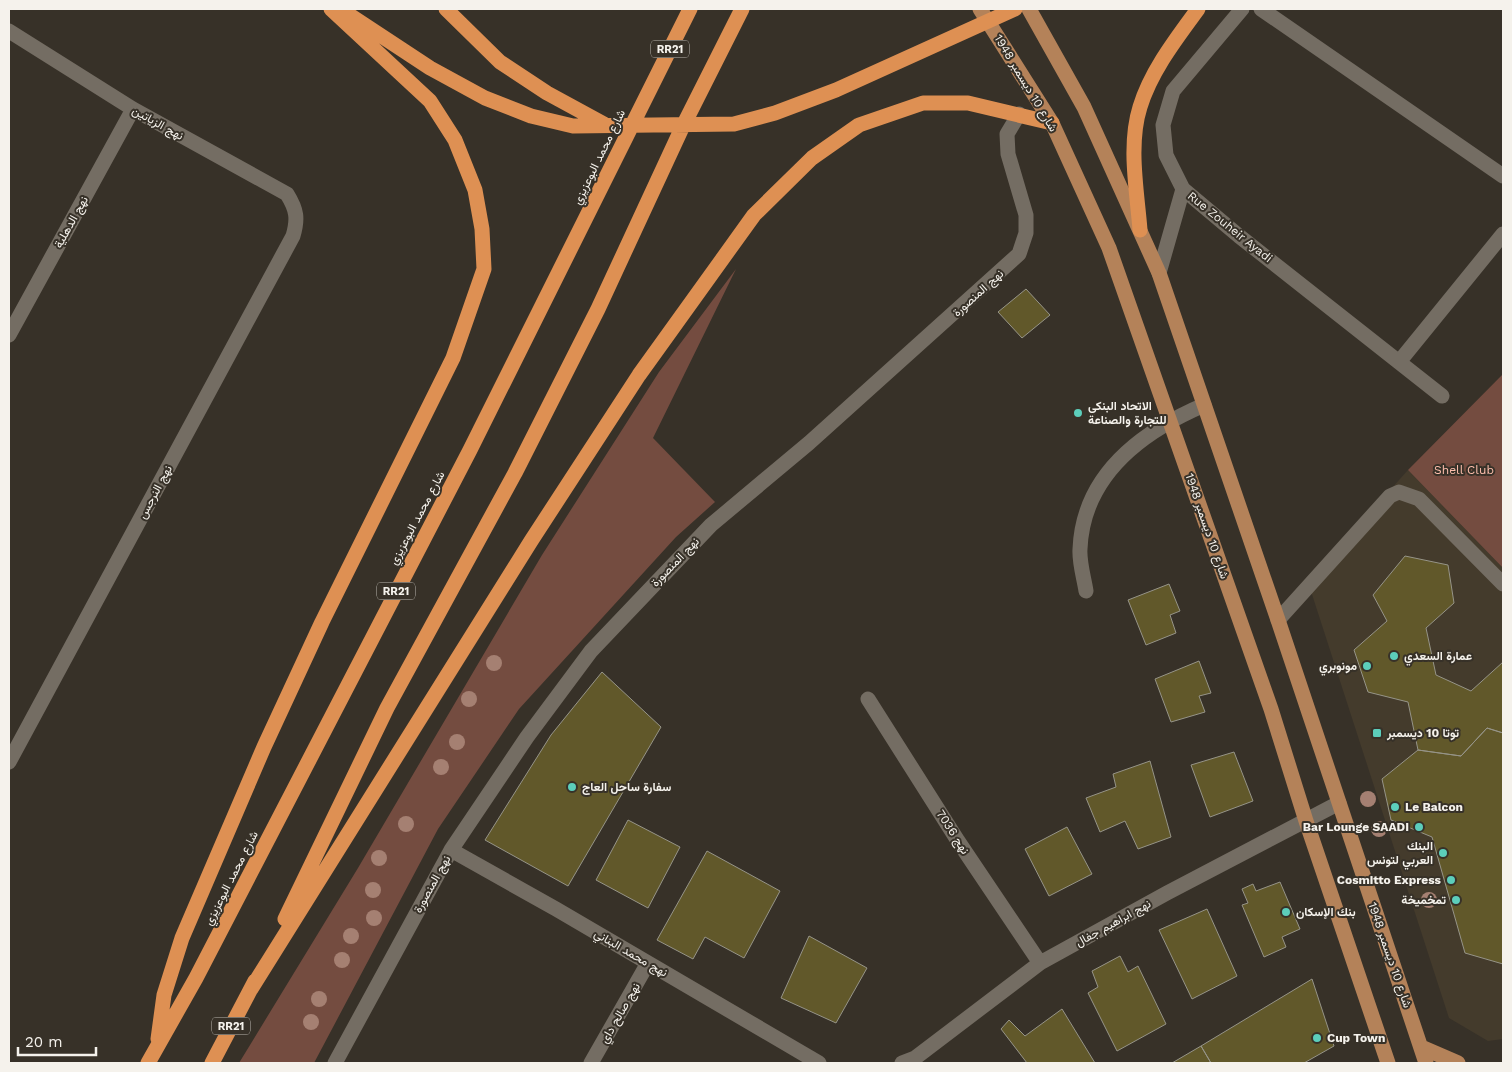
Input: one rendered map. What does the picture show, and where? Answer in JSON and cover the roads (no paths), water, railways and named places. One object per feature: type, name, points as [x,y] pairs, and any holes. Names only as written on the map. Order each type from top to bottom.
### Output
[{"type":"highway","points":[[157,1047],[164,995],[182,938],[264,747],[322,622],[453,358],[484,270],[482,229],[475,190],[455,140],[430,101],[332,9]]},
{"type":"highway","points":[[340,9],[430,68],[485,98],[531,116],[573,126],[605,124],[734,124],[775,113],[836,90],[1014,9]]},
{"type":"highway","points":[[446,9],[500,62],[547,92],[605,124]]},
{"type":"highway","name":"شارع محمد البوعزيزي","points":[[148,1063],[196,978],[474,441],[690,9]]},
{"type":"highway","name":"RR21","points":[[212,1063],[251,989],[388,708],[515,474],[593,318],[681,130],[742,9]]},
{"type":"highway","points":[[706,83],[752,9]]},
{"type":"highway","points":[[1140,230],[1135,134],[1140,108],[1156,71],[1198,9]]},
{"type":"highway","points":[[251,989],[596,442],[693,297],[754,215],[812,158],[859,125],[923,103],[968,103],[1052,123]]},
{"type":"main road","name":"شارع 10 ديسمبر 1948","points":[[980,9],[1052,123],[1109,248],[1271,709],[1306,821],[1388,1063]]},
{"type":"main road","name":"شارع 10 ديسمبر 1948","points":[[1030,9],[1084,108],[1159,273],[1278,620],[1426,1063]]},
{"type":"main road","points":[[1420,1047],[1458,1063]]},
{"type":"street","name":"Rue Zouheir Ayadi","points":[[1242,9],[1173,91],[1163,125],[1166,155],[1182,188],[1238,236],[1442,396]]},
{"type":"street","points":[[1261,9],[1503,176]]},
{"type":"street","name":"نهج الزياتين","points":[[9,31],[133,109],[287,194],[295,207],[297,220]]},
{"type":"street","name":"نهج الدهلية","points":[[9,335],[133,109]]},
{"type":"street","name":"نهج المنصورة","points":[[335,1063],[451,850],[527,737],[591,651],[711,525],[809,443],[1019,254],[1026,233],[1026,215],[1008,154],[1007,134],[1019,114]]},
{"type":"street","points":[[1159,273],[1182,188]]},
{"type":"street","name":"نهج النرجس","points":[[9,762],[293,236],[297,220]]},
{"type":"street","points":[[1399,362],[1503,234]]},
{"type":"street","points":[[1086,591],[1079,550],[1084,521],[1096,488],[1116,461],[1170,419],[1204,405]]},
{"type":"street","points":[[1278,620],[1390,496],[1399,492],[1419,499],[1503,584]]},
{"type":"street","name":"نهج 7036","points":[[868,699],[958,841],[1040,963]]},
{"type":"street","name":"نهج ابراهيم جفال","points":[[902,1063],[915,1058],[929,1048],[1040,963],[1167,893],[1339,803]]},
{"type":"street","name":"نهج محمد البناني","points":[[451,850],[648,963],[812,1061]]},
{"type":"street","name":"نهج صالح داي","points":[[591,1063],[648,963]]},
{"type":"place","name":"الاتحاد البنكي للتجارة والصناعة","points":[[1078,413]]},
{"type":"place","name":"عمارة السعدي","points":[[1394,656]]},
{"type":"place","name":"مونوبري","points":[[1367,666]]},
{"type":"place","name":"توتا 10 ديسمبر","points":[[1377,733]]},
{"type":"place","name":"سفارة ساحل العاج","points":[[572,787]]},
{"type":"place","name":"Le Balcon","points":[[1395,807]]},
{"type":"place","name":"Bar Lounge SAADI","points":[[1419,827]]},
{"type":"place","name":"البنك العربي لتونس","points":[[1443,853]]},
{"type":"place","name":"Cosmitto Express","points":[[1451,880]]},
{"type":"place","name":"تمخميخة","points":[[1456,900]]},
{"type":"place","name":"بنك الإسكان","points":[[1286,912]]},
{"type":"place","name":"Cup Town","points":[[1317,1038]]},
{"type":"park label","name":"Shell Club","points":[[1464,470]]}]
